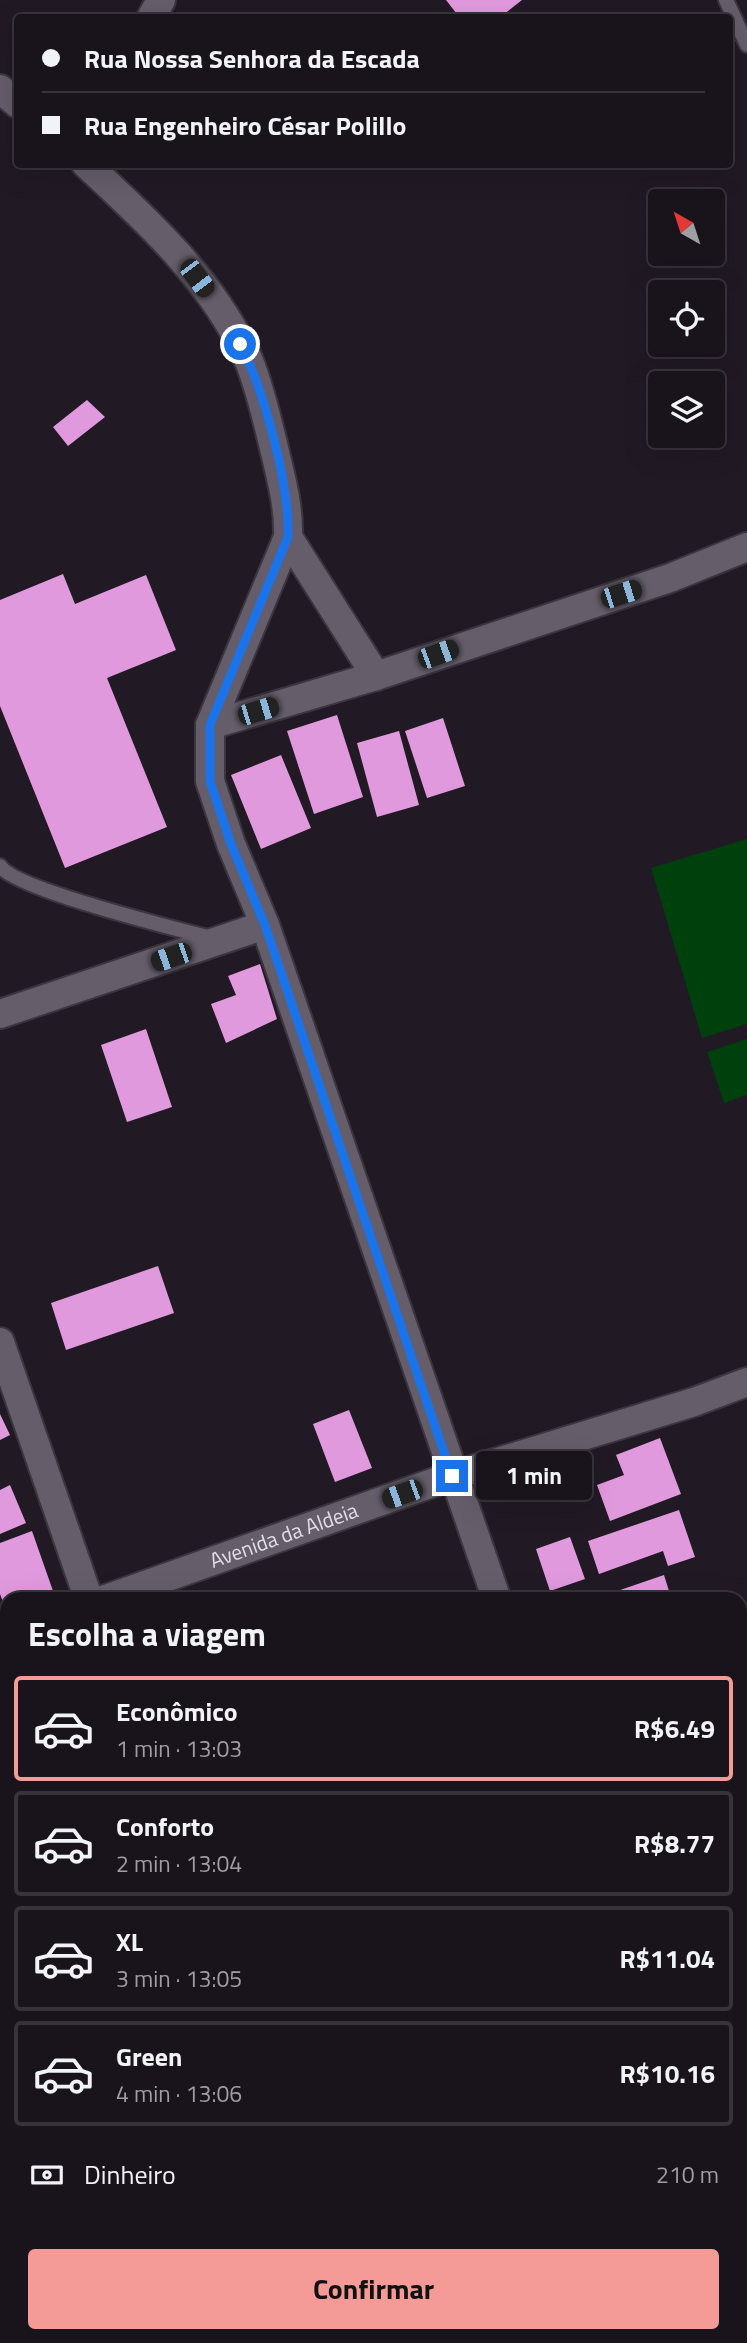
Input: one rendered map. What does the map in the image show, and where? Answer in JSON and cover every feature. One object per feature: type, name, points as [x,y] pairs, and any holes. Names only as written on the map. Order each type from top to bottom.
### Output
[{"type":"street","points":[[0,89],[14,101]]},
{"type":"street","points":[[90,168],[184,262],[227,320],[249,361],[267,417],[289,512],[288,537],[210,725],[210,781],[231,844],[265,925],[452,1476],[494,1592]]},
{"type":"street","points":[[288,537],[376,676]]},
{"type":"street","points":[[210,725],[376,676],[670,578],[747,547]]},
{"type":"street","points":[[0,1014],[265,925]]},
{"type":"street","points":[[0,1342],[86,1592]]},
{"type":"street","name":"Avenida da Aldeia","points":[[126,1592],[452,1476],[694,1402],[747,1382]]},
{"type":"lane","points":[[733,15],[747,45]]},
{"type":"lane","points":[[0,866],[3,871],[35,885],[105,909],[219,940]]},
{"type":"green space","points":[[747,839],[747,1024],[702,1038],[651,868]]},
{"type":"green space","points":[[747,1039],[747,1095],[724,1103],[707,1052]]},
{"type":"building","points":[[446,0],[522,0],[504,14],[457,14]]},
{"type":"building","points":[[87,400],[105,417],[68,446],[53,427]]},
{"type":"building","points":[[63,574],[75,604],[146,575],[176,650],[107,678],[167,827],[65,868],[0,706],[0,600]]},
{"type":"building","points":[[337,715],[363,797],[314,814],[287,731]]},
{"type":"building","points":[[443,718],[465,786],[427,798],[405,731]]},
{"type":"building","points":[[399,731],[419,805],[377,817],[357,743]]},
{"type":"building","points":[[281,755],[311,828],[261,849],[231,775]]},
{"type":"building","points":[[260,964],[277,1019],[226,1043],[211,1004],[236,995],[228,976]]},
{"type":"building","points":[[146,1029],[172,1107],[127,1122],[101,1045]]},
{"type":"building","points":[[158,1266],[174,1313],[66,1350],[51,1303]]},
{"type":"building","points":[[349,1410],[372,1468],[335,1482],[313,1424]]},
{"type":"building","points":[[0,1414],[10,1435],[0,1440]]},
{"type":"building","points":[[660,1438],[681,1494],[610,1521],[597,1485],[624,1475],[616,1455]]},
{"type":"building","points":[[10,1485],[26,1523],[0,1534],[0,1490]]},
{"type":"building","points":[[679,1510],[695,1557],[668,1566],[663,1551],[599,1574],[588,1541]]},
{"type":"building","points":[[32,1531],[53,1591],[0,1592],[0,1543]]},
{"type":"building","points":[[570,1537],[585,1579],[550,1591],[536,1549]]},
{"type":"building","points":[[664,1575],[669,1591],[666,1592],[614,1592]]},
{"type":"route","points":[[240,344],[249,361],[267,417],[289,512],[288,537],[210,725],[210,781],[231,844],[265,925],[452,1476]]}]
